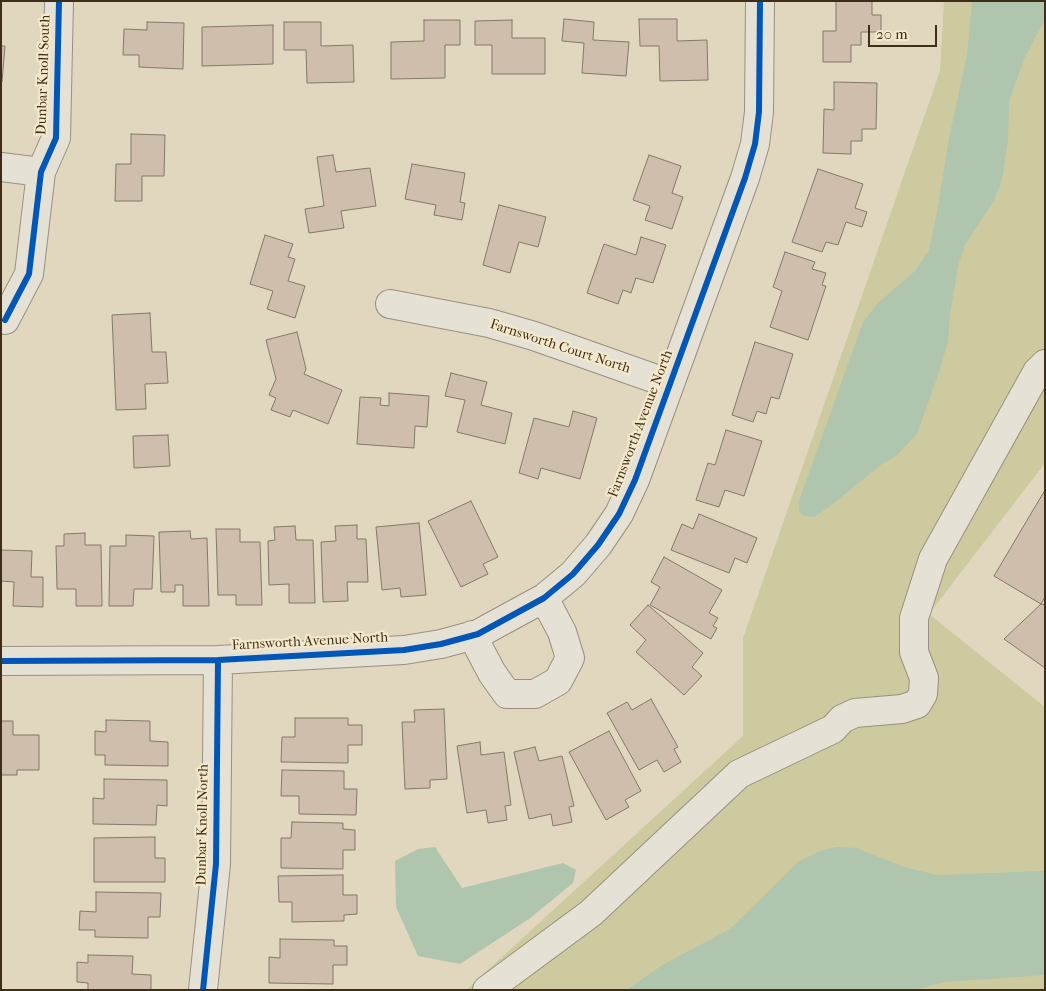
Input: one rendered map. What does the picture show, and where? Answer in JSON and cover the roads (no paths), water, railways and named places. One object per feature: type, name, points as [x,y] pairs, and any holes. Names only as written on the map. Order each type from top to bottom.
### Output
[{"type":"street","name":"Dunbar Knoll South","points":[[5,320],[29,274],[41,172],[56,138],[59,1]]},
{"type":"street","name":"Farnsworth Avenue North","points":[[1,661],[218,660],[404,650],[441,644],[472,635],[511,618],[544,598],[573,574],[598,545],[619,514],[635,480],[755,144],[759,112],[760,1]]},
{"type":"street","points":[[1,167],[41,172]]},
{"type":"street","name":"Farnsworth Court North","points":[[390,304],[489,323],[670,384]]},
{"type":"street","points":[[487,990],[512,969],[556,942],[591,913],[739,774],[833,729],[842,719],[855,713],[902,709],[917,704],[923,694],[924,678],[914,652],[914,618],[933,560],[1038,372],[1045,364]]},
{"type":"street","points":[[472,635],[492,673],[507,694],[535,694],[558,681],[570,658],[562,632],[544,598]]},
{"type":"street","name":"Dunbar Knoll North","points":[[203,990],[216,864],[218,660]]}]
